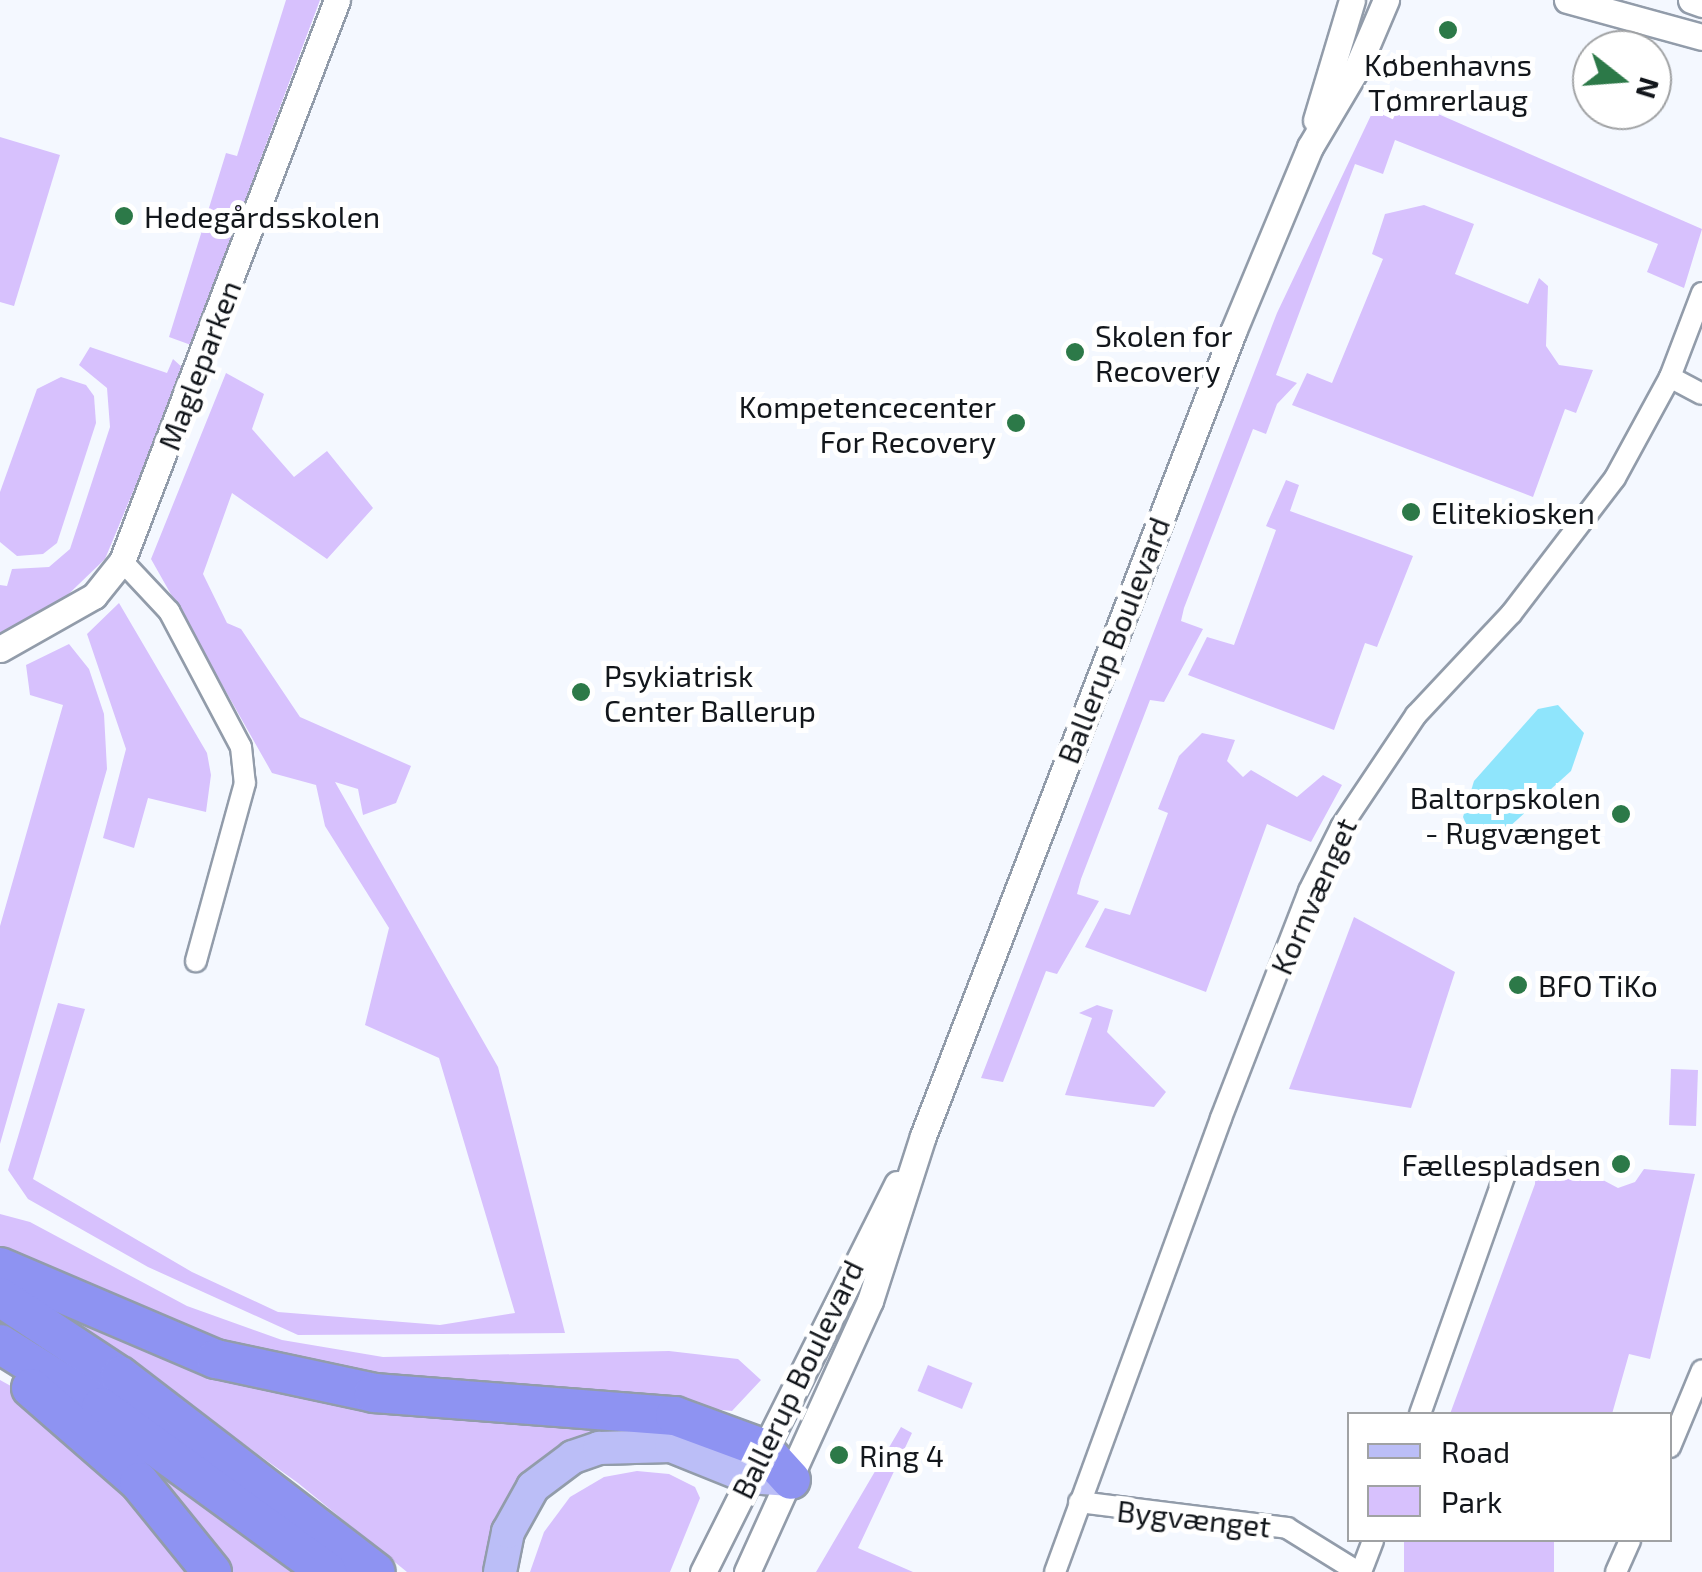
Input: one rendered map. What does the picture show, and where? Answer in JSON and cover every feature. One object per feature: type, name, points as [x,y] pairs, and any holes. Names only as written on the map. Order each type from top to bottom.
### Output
[{"type":"highway","points":[[0,1267],[146,1334],[296,1380],[374,1394],[636,1410],[708,1425],[755,1462],[791,1480]]},
{"type":"highway","points":[[0,1297],[135,1386],[375,1572]]},
{"type":"highway","points":[[0,1344],[101,1407],[327,1572]]},
{"type":"highway","points":[[0,1366],[54,1404],[139,1482],[212,1572]]},
{"type":"main road","points":[[500,1572],[518,1508],[533,1487],[573,1457],[647,1442],[755,1462]]},
{"type":"street","name":"Magleparken","points":[[0,650],[78,607],[122,561],[337,0]]},
{"type":"street","name":"Ballerup Boulevard","points":[[747,1572],[881,1274],[923,1136],[1310,147],[1352,0]]},
{"type":"street","name":"Ballerup Boulevard","points":[[1310,147],[1357,68],[1386,0]]},
{"type":"street","points":[[1567,0],[1702,37]]},
{"type":"street","points":[[1690,0],[1702,4]]},
{"type":"street","name":"Kornvænget","points":[[1055,1572],[1302,908],[1341,826],[1416,715],[1510,614],[1597,503],[1670,378],[1702,293]]},
{"type":"street","points":[[1670,378],[1702,394]]},
{"type":"street","points":[[122,561],[169,611],[241,747],[245,783],[196,961]]},
{"type":"street","name":"Ballerup Boulevard","points":[[703,1572],[755,1462],[923,1136]]},
{"type":"street","points":[[1421,1412],[1506,1168]]},
{"type":"street","points":[[1672,1442],[1702,1370]]},
{"type":"street","name":"Bygvænget","points":[[1079,1502],[1287,1528],[1360,1572],[1373,1542]]},
{"type":"street","points":[[1616,1572],[1629,1542]]},
{"type":"green space","points":[[286,0],[320,0],[191,345],[169,337],[226,153],[237,156]]},
{"type":"green space","points":[[1383,90],[1702,229],[1684,288],[1647,272],[1658,244],[1395,140],[1383,174],[1355,164],[1276,375],[1297,383],[1277,404],[1266,434],[1253,429],[1184,608],[1181,621],[1203,629],[1164,702],[1150,700],[1081,879],[1077,894],[1099,901],[1057,974],[1046,971],[1003,1082],[981,1078],[1277,313]]},
{"type":"green space","points":[[0,137],[60,155],[14,306],[0,302]]},
{"type":"green space","points":[[1424,205],[1474,224],[1455,274],[1528,304],[1539,278],[1548,286],[1546,346],[1559,365],[1593,370],[1576,413],[1565,409],[1533,497],[1292,405],[1307,373],[1332,383],[1383,259],[1372,254],[1385,214]]},
{"type":"green space","points":[[90,347],[167,373],[173,359],[184,369],[105,559],[53,609],[0,633],[0,585],[7,586],[12,569],[49,567],[70,549],[110,427],[107,388],[79,365]]},
{"type":"green space","points":[[226,373],[264,394],[252,429],[294,477],[327,451],[373,508],[327,559],[232,493],[203,574],[227,623],[241,629],[300,717],[411,766],[396,803],[363,815],[358,789],[335,782],[498,1067],[565,1333],[298,1335],[148,1267],[28,1199],[8,1170],[58,1003],[85,1009],[33,1179],[192,1272],[278,1312],[440,1325],[515,1313],[439,1058],[365,1025],[389,928],[325,826],[316,785],[272,773],[151,559]]},
{"type":"green space","points":[[61,377],[86,385],[94,396],[96,423],[57,543],[43,554],[17,556],[0,542],[0,492],[37,389]]},
{"type":"green space","points":[[1286,480],[1299,485],[1290,511],[1413,556],[1377,647],[1365,643],[1334,730],[1188,675],[1207,637],[1234,645],[1276,530],[1266,526]]},
{"type":"green space","points":[[119,603],[207,753],[211,775],[206,812],[148,798],[134,848],[103,838],[126,749],[87,634]]},
{"type":"green space","points":[[69,644],[89,669],[104,714],[107,769],[0,1144],[0,926],[63,705],[30,695],[26,665]]},
{"type":"green space","points":[[1202,733],[1235,740],[1227,761],[1243,777],[1251,770],[1297,797],[1323,775],[1342,785],[1311,842],[1267,824],[1206,992],[1085,947],[1105,908],[1130,915],[1168,813],[1158,809],[1179,756]]},
{"type":"green space","points":[[1354,917],[1455,972],[1411,1108],[1289,1089]]},
{"type":"green space","points":[[1097,1005],[1113,1010],[1107,1032],[1166,1092],[1154,1107],[1065,1095],[1092,1018],[1079,1013]]},
{"type":"green space","points":[[1671,1069],[1698,1070],[1696,1126],[1669,1125]]},
{"type":"green space","points":[[1536,1159],[1596,1164],[1601,1179],[1618,1188],[1635,1182],[1644,1169],[1695,1174],[1650,1359],[1629,1354],[1613,1412],[1451,1412],[1535,1184]]},
{"type":"green space","points":[[0,1214],[30,1222],[187,1306],[282,1340],[383,1357],[669,1351],[738,1359],[761,1380],[732,1411],[267,1364],[0,1248]]},
{"type":"green space","points":[[80,1316],[640,1429],[577,1442],[493,1572],[407,1572],[298,1483],[74,1322]]},
{"type":"green space","points":[[928,1365],[973,1383],[962,1409],[918,1391]]},
{"type":"green space","points":[[0,1380],[29,1396],[199,1572],[0,1572]]},
{"type":"green space","points":[[901,1427],[912,1433],[858,1548],[913,1572],[816,1572]]},
{"type":"green space","points":[[126,1447],[291,1572],[224,1572]]},
{"type":"green space","points":[[637,1471],[669,1474],[695,1487],[700,1498],[670,1572],[530,1572],[544,1532],[570,1497],[604,1477]]},
{"type":"green space","points":[[1404,1542],[1554,1542],[1554,1572],[1404,1572]]},
{"type":"water","points":[[1558,705],[1584,733],[1571,771],[1508,828],[1489,836],[1470,833],[1463,817],[1474,781],[1538,709]]},
{"type":"place","name":"Københavns Tømrerlaug","points":[[1448,30]]},
{"type":"place","name":"Hedegårdsskolen","points":[[124,216]]},
{"type":"place","name":"Skolen for Recovery","points":[[1075,352]]},
{"type":"place","name":"Kompetencecenter For Recovery","points":[[1016,423]]},
{"type":"place","name":"Elitekiosken","points":[[1411,512]]},
{"type":"place","name":"Psykiatrisk Center Ballerup","points":[[581,692]]},
{"type":"place","name":"Baltorpskolen - Rugvænget","points":[[1621,814]]},
{"type":"place","name":"BFO TiKo","points":[[1518,985]]},
{"type":"place","name":"Fællespladsen","points":[[1621,1164]]},
{"type":"place","name":"Ring 4","points":[[839,1455]]}]
